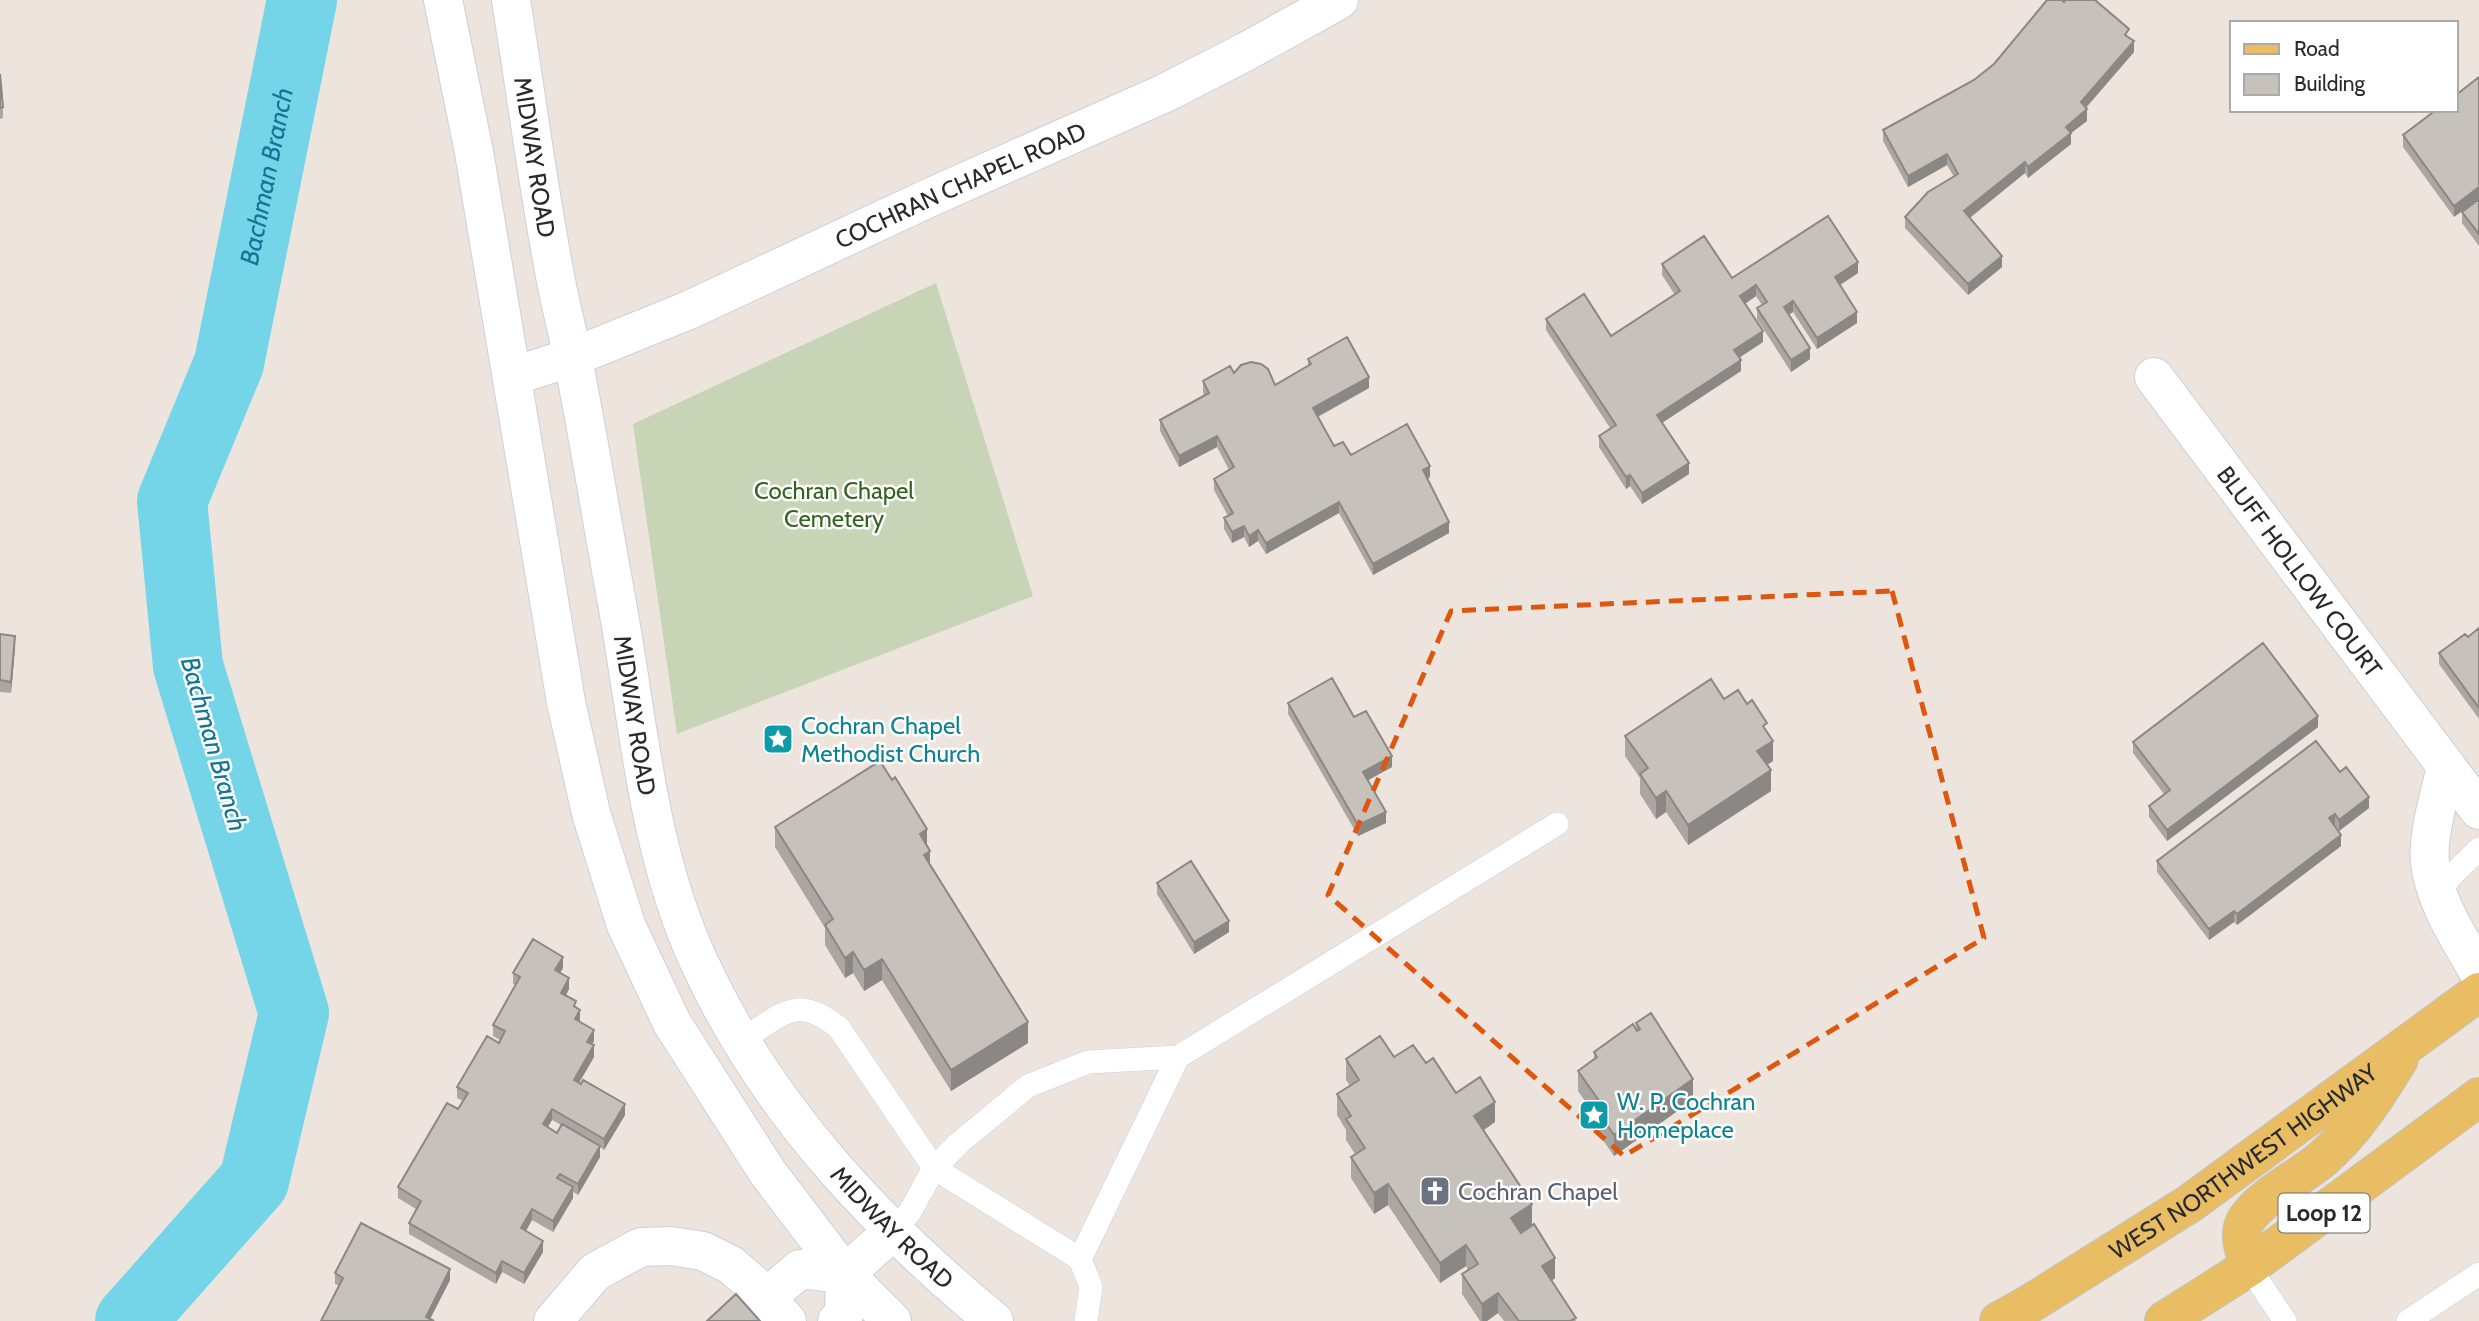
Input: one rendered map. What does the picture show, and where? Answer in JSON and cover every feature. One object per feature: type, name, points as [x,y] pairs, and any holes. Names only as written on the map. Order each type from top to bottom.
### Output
[{"type":"main road","points":[[443,0],[474,152],[566,702],[591,813],[626,925],[671,1023],[768,1173],[845,1274],[892,1321]]},
{"type":"main road","name":"MIDWAY ROAD","points":[[511,0],[556,279],[573,357],[631,680],[651,810],[683,927],[726,1015],[788,1112],[835,1171],[893,1231],[945,1281],[994,1321]]},
{"type":"main road","name":"COCHRAN CHAPEL ROAD","points":[[513,376],[573,357],[690,310],[931,197],[1165,93],[1339,0]]},
{"type":"main road","name":"BLUFF HOLLOW COURT","points":[[2154,377],[2479,810]]},
{"type":"main road","points":[[2446,766],[2432,835],[2430,863],[2443,909],[2479,973]]},
{"type":"main road","name":"WEST NORTHWEST HIGHWAY","points":[[1999,1321],[2189,1204],[2479,992]]},
{"type":"main road","points":[[2249,1267],[2241,1238],[2245,1221],[2271,1196],[2322,1159],[2369,1108],[2407,1045]]},
{"type":"main road","name":"Loop 12","points":[[2164,1321],[2249,1267],[2479,1097]]},
{"type":"main road","points":[[836,1321],[844,1314],[845,1274],[893,1231]]},
{"type":"main road","points":[[553,1321],[595,1272],[641,1247],[671,1246],[703,1251],[731,1265],[777,1310],[800,1269],[845,1274]]},
{"type":"lane","points":[[893,1231],[910,1212],[934,1168],[959,1143],[1028,1086],[1088,1062],[1178,1057],[1557,824]]},
{"type":"lane","points":[[2439,895],[2450,877],[2479,849]]},
{"type":"lane","points":[[742,1040],[790,1010],[808,1009],[823,1015],[839,1028],[934,1168],[1080,1259],[1091,1287],[1086,1321]]},
{"type":"lane","points":[[1080,1259],[1178,1057]]},
{"type":"lane","points":[[2249,1267],[2285,1321]]},
{"type":"lane","points":[[2408,1321],[2479,1274]]},
{"type":"highlighted area","points":[[1892,591],[1984,938],[1624,1156],[1328,895],[1451,611]]},
{"type":"green space","name":"Cochran Chapel Cemetery","points":[[936,283],[1033,596],[677,734],[633,424]]},
{"type":"building","points":[[2047,0],[2095,0],[2129,29],[2125,35],[2134,41],[2081,102],[2087,109],[2066,127],[2071,133],[2028,167],[2025,162],[1964,211],[2002,256],[1968,284],[1905,217],[1928,192],[1958,174],[1947,154],[1908,176],[1883,130],[1974,80],[1994,64]]},
{"type":"building","points":[[0,74],[3,107],[0,108]]},
{"type":"building","points":[[2479,77],[2479,187],[2454,206],[2403,135],[2433,112],[2458,112],[2458,93]]},
{"type":"building","points":[[2479,199],[2479,234],[2462,212]]},
{"type":"building","points":[[1828,216],[1858,262],[1835,277],[1857,312],[1817,338],[1793,301],[1784,307],[1810,348],[1791,360],[1757,308],[1767,302],[1756,285],[1740,296],[1763,331],[1734,350],[1741,360],[1657,415],[1689,463],[1642,493],[1630,475],[1626,477],[1599,436],[1616,425],[1546,319],[1584,294],[1611,336],[1680,291],[1662,264],[1704,236],[1732,278]]},
{"type":"building","points":[[1347,337],[1369,377],[1313,408],[1334,446],[1343,442],[1351,455],[1407,424],[1430,466],[1423,470],[1449,522],[1373,564],[1339,502],[1266,543],[1258,530],[1249,536],[1244,526],[1232,532],[1224,518],[1233,513],[1214,479],[1234,467],[1217,436],[1179,456],[1160,420],[1209,393],[1203,381],[1230,366],[1234,373],[1241,365],[1251,362],[1261,364],[1268,369],[1275,385],[1311,364],[1308,359]]},
{"type":"building","points":[[2479,628],[2479,708],[2439,653],[2465,634],[2468,637]]},
{"type":"building","points":[[0,634],[15,636],[11,682],[0,680]]},
{"type":"building","points":[[2263,643],[2318,716],[2167,830],[2149,806],[2170,790],[2133,742]]},
{"type":"building","points":[[1332,678],[1354,717],[1366,711],[1392,756],[1363,772],[1386,812],[1358,825],[1288,703]]},
{"type":"building","points":[[1711,679],[1724,699],[1738,690],[1747,704],[1752,700],[1767,723],[1763,726],[1773,741],[1757,751],[1771,770],[1688,825],[1666,791],[1656,798],[1640,774],[1648,768],[1625,736]]},
{"type":"building","points":[[2316,741],[2340,772],[2346,767],[2369,797],[2339,820],[2335,814],[2329,818],[2341,835],[2237,914],[2234,911],[2209,929],[2157,861]]},
{"type":"building","points":[[880,761],[892,780],[895,777],[927,829],[920,834],[930,851],[924,855],[1028,1022],[951,1070],[882,959],[864,970],[853,952],[845,958],[825,925],[833,919],[775,827]]},
{"type":"building","points":[[1191,861],[1229,921],[1194,942],[1157,883]]},
{"type":"building","points":[[533,939],[563,957],[555,970],[569,978],[561,993],[576,1001],[574,1006],[580,1010],[575,1019],[594,1030],[587,1042],[594,1045],[574,1080],[581,1084],[583,1080],[625,1104],[604,1139],[552,1109],[543,1124],[557,1133],[562,1124],[600,1146],[578,1184],[560,1174],[557,1178],[573,1187],[553,1221],[532,1209],[521,1228],[543,1241],[524,1273],[502,1261],[496,1273],[409,1223],[421,1201],[398,1187],[447,1103],[458,1109],[468,1093],[457,1087],[487,1036],[499,1043],[505,1031],[493,1025],[520,977],[513,973]]},
{"type":"building","points":[[1651,1013],[1693,1079],[1614,1135],[1596,1109],[1602,1105],[1578,1071],[1597,1057],[1594,1052],[1633,1024],[1637,1031],[1640,1029],[1636,1023]]},
{"type":"building","name":"Cochran Chapel","points":[[1380,1036],[1394,1057],[1413,1045],[1426,1063],[1433,1058],[1456,1093],[1480,1077],[1495,1102],[1474,1116],[1532,1204],[1511,1218],[1521,1233],[1534,1224],[1555,1258],[1542,1266],[1576,1318],[1570,1321],[1519,1321],[1498,1293],[1482,1304],[1462,1274],[1478,1264],[1466,1245],[1440,1263],[1388,1184],[1374,1193],[1351,1157],[1365,1148],[1346,1119],[1351,1116],[1337,1094],[1359,1080],[1346,1059]]},
{"type":"building","points":[[361,1223],[450,1269],[426,1317],[434,1321],[321,1321],[343,1278],[335,1273]]},
{"type":"building","points":[[736,1294],[760,1321],[707,1321]]},
{"type":"waterway","name":"Bachman Branch","points":[[130,1321],[254,1181],[294,1013],[188,666],[172,501],[229,363],[302,0]]},
{"type":"place","name":"Cochran Chapel Methodist Church","points":[[778,739]]},
{"type":"place","name":"W. P. Cochran Homeplace","points":[[1594,1115]]},
{"type":"place","name":"Cochran Chapel","points":[[1435,1191]]}]
